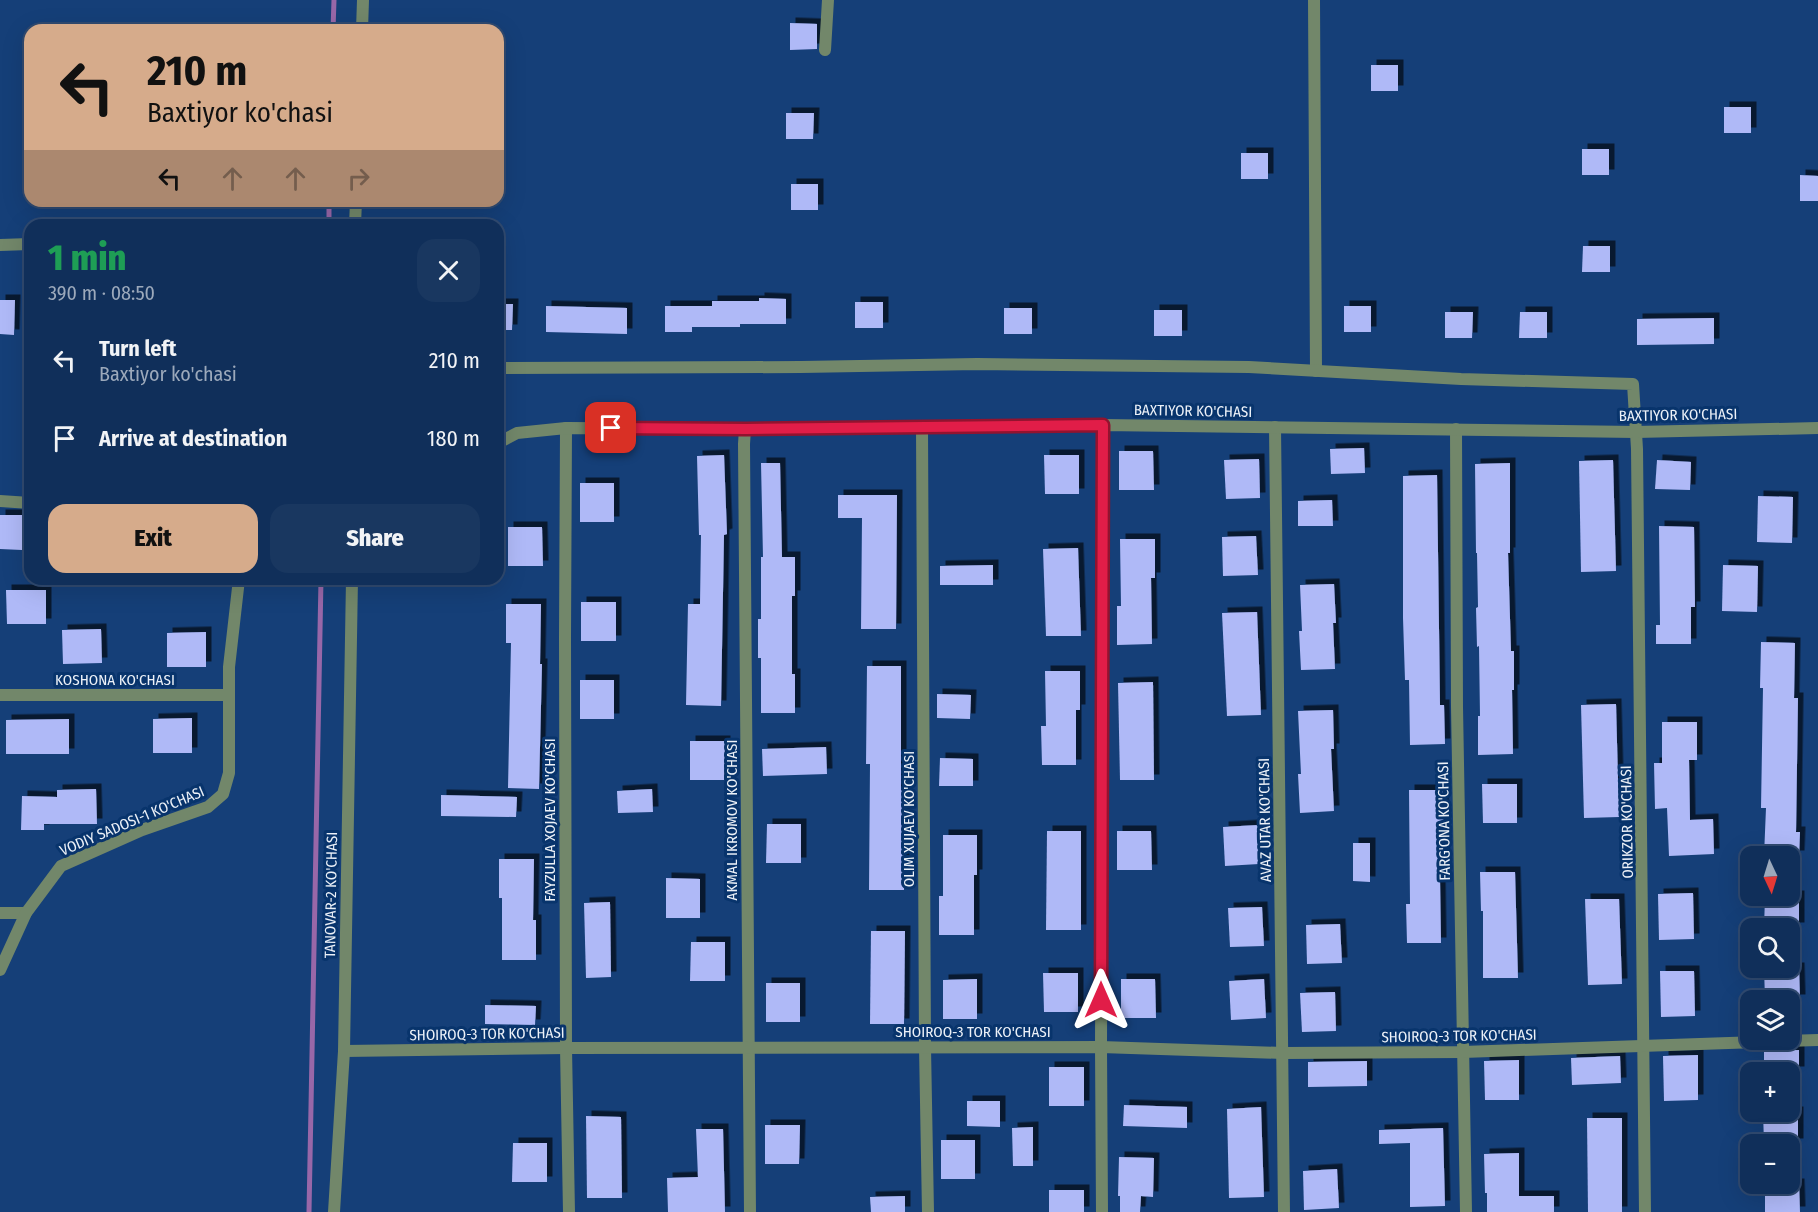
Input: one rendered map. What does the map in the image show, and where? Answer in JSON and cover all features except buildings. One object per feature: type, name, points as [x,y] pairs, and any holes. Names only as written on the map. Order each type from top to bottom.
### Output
[{"type":"street","points":[[362,24],[363,0]]},
{"type":"street","points":[[825,50],[828,0]]},
{"type":"street","points":[[504,368],[977,364],[1249,367],[1316,371],[1314,0]]},
{"type":"street","points":[[0,244],[24,244]]},
{"type":"street","name":"ORIKZOR KO'CHASI","points":[[1316,371],[1461,379],[1633,384],[1636,432],[1645,1045],[1645,1212]]},
{"type":"street","points":[[1102,1212],[1103,425]]},
{"type":"street","name":"BAXTIYOR KO'CHASI","points":[[504,440],[517,433],[566,428],[746,429],[1103,425],[1636,432],[1818,428]]},
{"type":"street","name":"OLIM XUJAEV KO'CHASI","points":[[922,427],[928,1212]]},
{"type":"street","name":"AVAZ UTAR KO'CHASI","points":[[1275,427],[1284,1212]]},
{"type":"street","name":"FAYZULLA XOJAEV KO'CHASI","points":[[566,428],[564,638],[569,1212]]},
{"type":"street","name":"AKMAL IKROMOV KO'CHASI","points":[[746,429],[744,456],[750,1212]]},
{"type":"street","name":"FARG'ONA KO'CHASI","points":[[1456,429],[1457,707],[1466,1212]]},
{"type":"street","points":[[0,501],[24,503]]},
{"type":"street","name":"VODIY SADOSI-1 KO'CHASI","points":[[0,970],[27,913],[61,866],[142,830],[208,807],[223,794],[229,773],[229,667],[238,585]]},
{"type":"street","name":"TANOVAR-2 KO'CHASI","points":[[334,1212],[344,1051],[352,585]]},
{"type":"street","name":"KOSHONA KO'CHASI","points":[[0,694],[229,695]]},
{"type":"street","points":[[0,913],[27,913]]},
{"type":"street","name":"SHOIROQ-3 TOR KO'CHASI","points":[[344,1051],[566,1048],[1101,1047],[1283,1053],[1463,1052],[1818,1040]]},
{"type":"waterway","points":[[333,24],[334,0]]},
{"type":"waterway","points":[[329,207],[329,219]]},
{"type":"waterway","points":[[309,1212],[321,585]]},
{"type":"route","points":[[611,428],[746,429],[1103,425],[1101,1000]]}]
